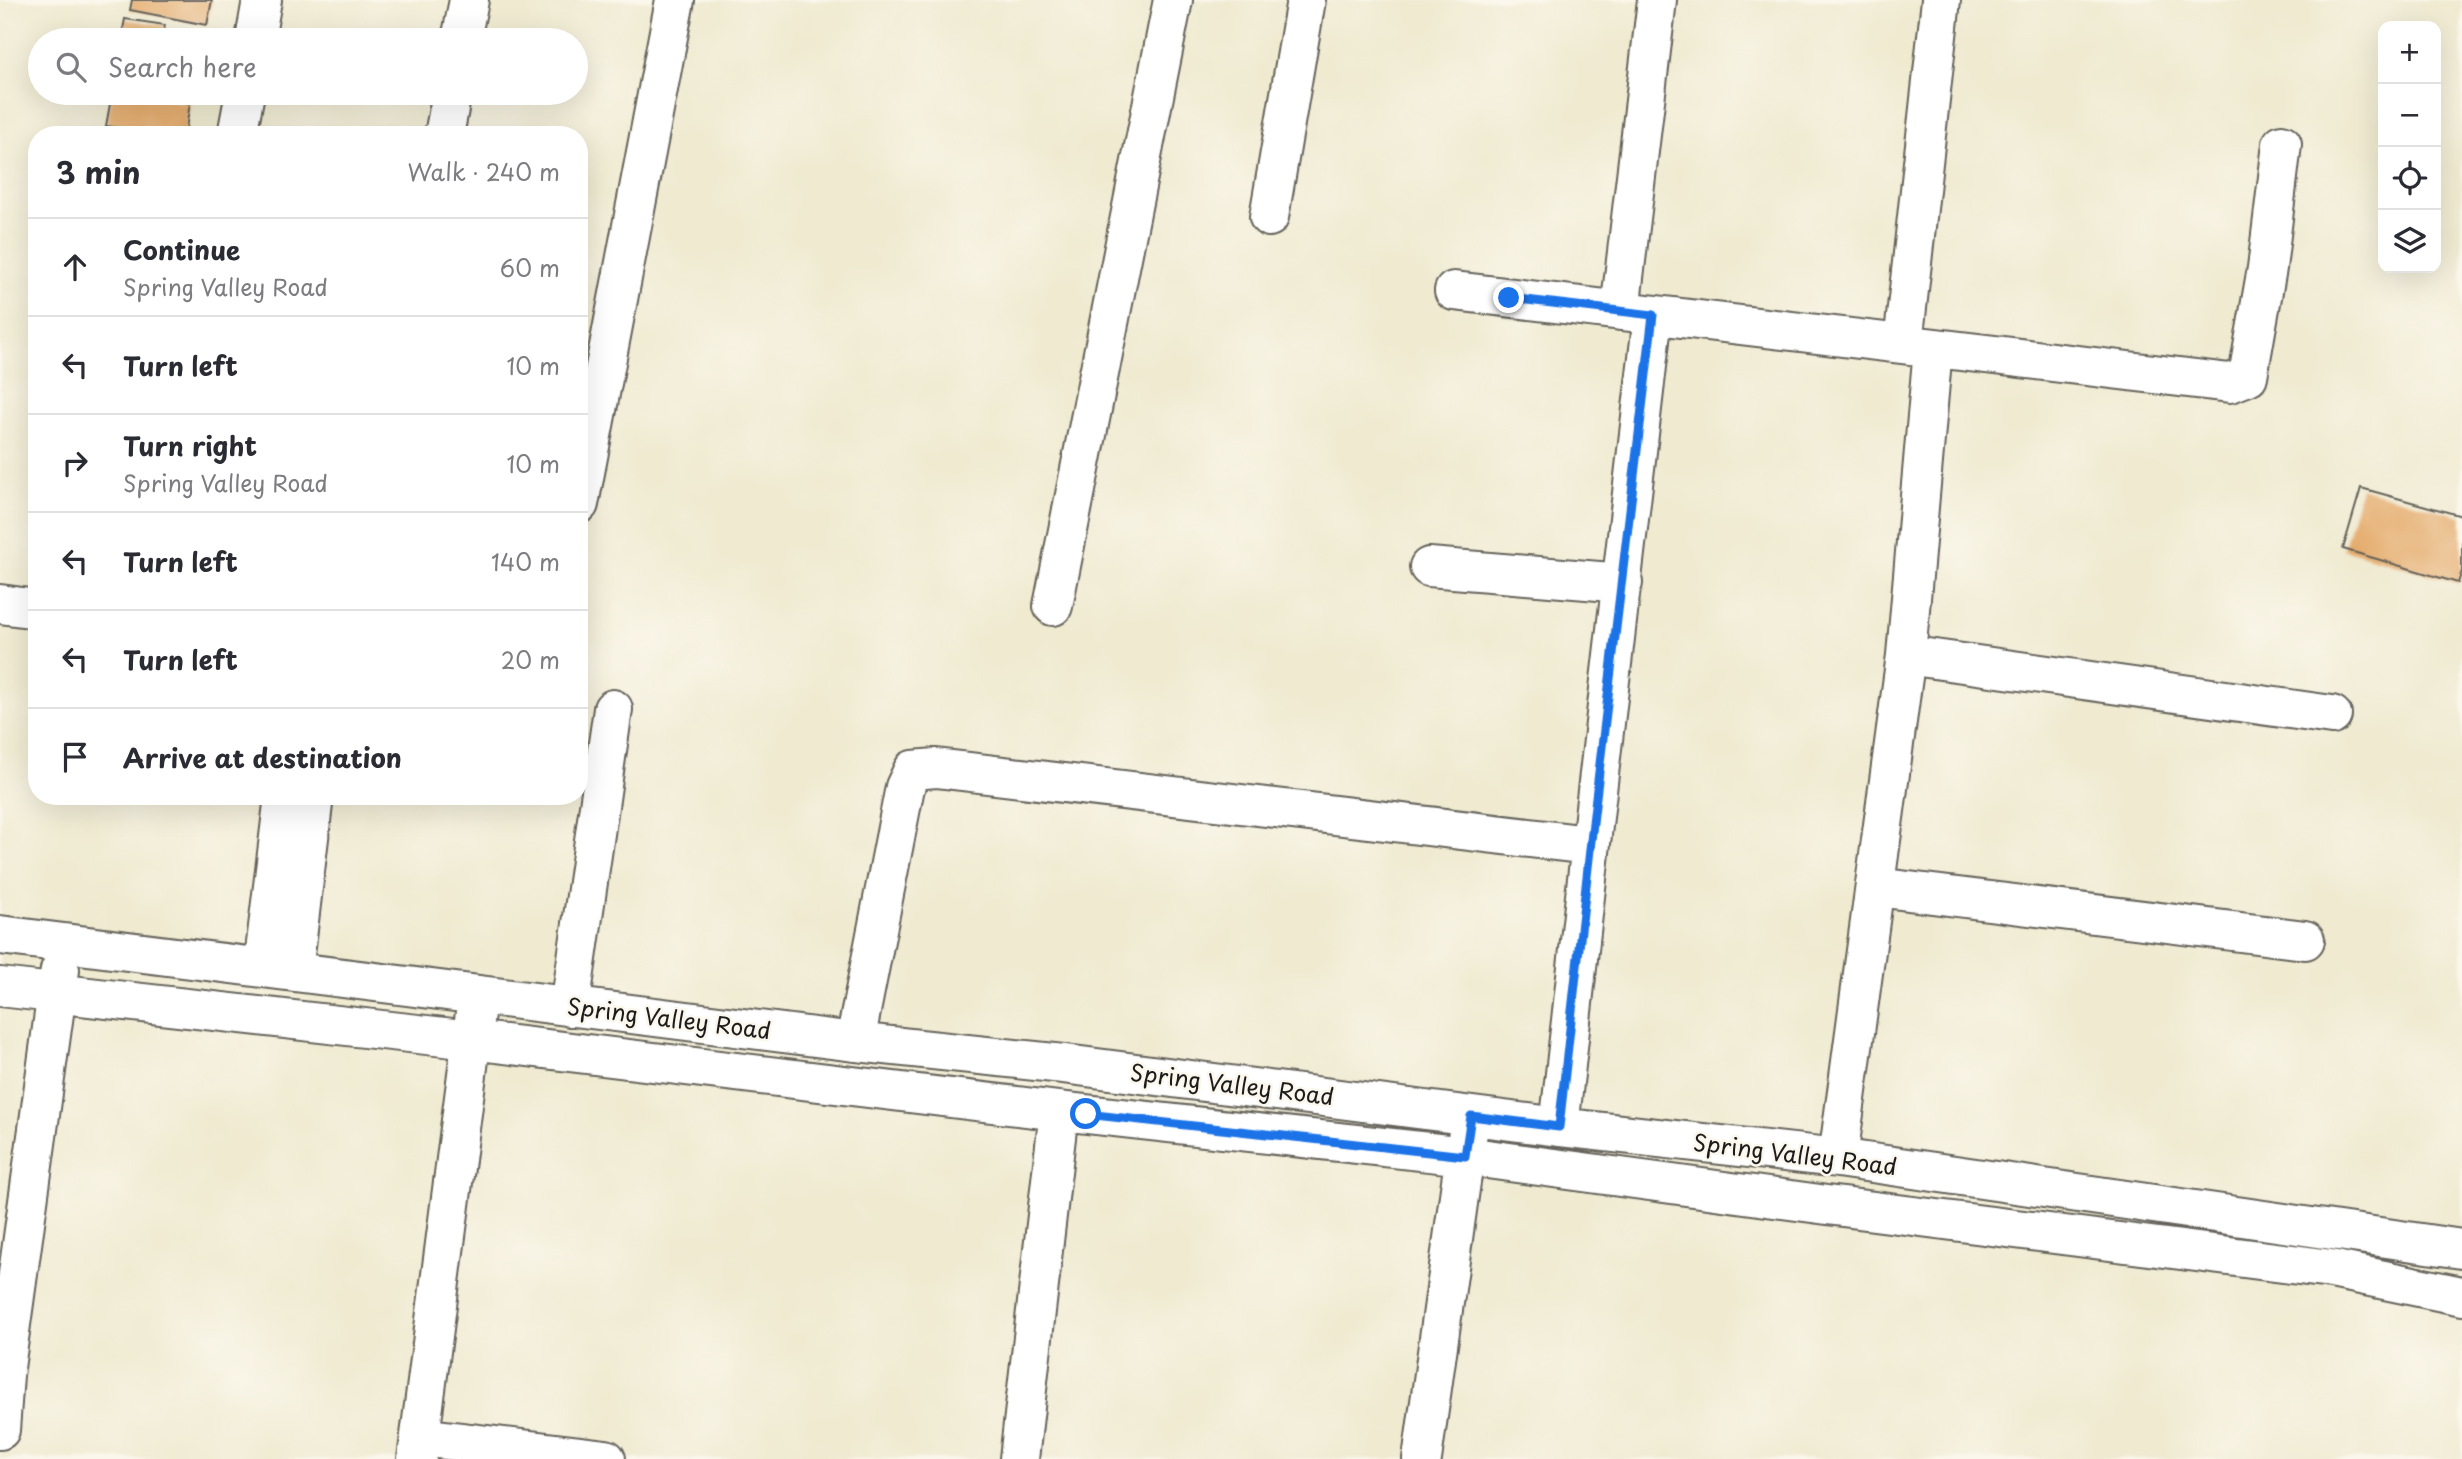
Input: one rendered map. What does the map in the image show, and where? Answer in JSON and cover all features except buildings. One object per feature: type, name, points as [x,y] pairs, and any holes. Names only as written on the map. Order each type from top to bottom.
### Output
[{"type":"street","points":[[257,28],[262,0]]},
{"type":"street","points":[[463,28],[469,0]]},
{"type":"street","points":[[588,457],[675,0]]},
{"type":"street","points":[[1053,606],[1173,0]]},
{"type":"street","points":[[1269,217],[1306,0]]},
{"type":"street","points":[[1559,1127],[1590,845],[1623,583],[1657,0]]},
{"type":"street","points":[[1839,1158],[1906,655],[1918,346],[1941,0]]},
{"type":"street","points":[[239,126],[243,105]]},
{"type":"street","points":[[446,126],[450,105]]},
{"type":"street","points":[[1454,291],[2230,383],[2248,376],[2267,268],[2282,144]]},
{"type":"street","points":[[1429,567],[1623,583]]},
{"type":"street","points":[[0,604],[28,608]]},
{"type":"street","points":[[1906,655],[2332,715]]},
{"type":"street","points":[[570,1007],[613,709]]},
{"type":"street","points":[[855,1042],[905,787],[913,770],[936,768],[1590,845]]},
{"type":"street","points":[[278,970],[284,805]]},
{"type":"street","points":[[278,970],[312,805]]},
{"type":"street","points":[[1876,887],[2305,940]]},
{"type":"street","name":"Spring Valley Road","points":[[0,935],[855,1042],[1064,1064],[1559,1127],[1839,1158],[2462,1249]]},
{"type":"street","points":[[0,1430],[2,1375],[63,943]]},
{"type":"street","name":"Spring Valley Road","points":[[0,987],[1465,1156],[2331,1269],[2462,1296]]},
{"type":"street","points":[[477,993],[419,1448],[606,1459]]},
{"type":"street","points":[[1019,1459],[1059,1111]]},
{"type":"street","points":[[1422,1459],[1471,1116]]},
{"type":"route","points":[[1086,1114],[1465,1156],[1471,1116],[1559,1127],[1653,315],[1509,298]]}]
